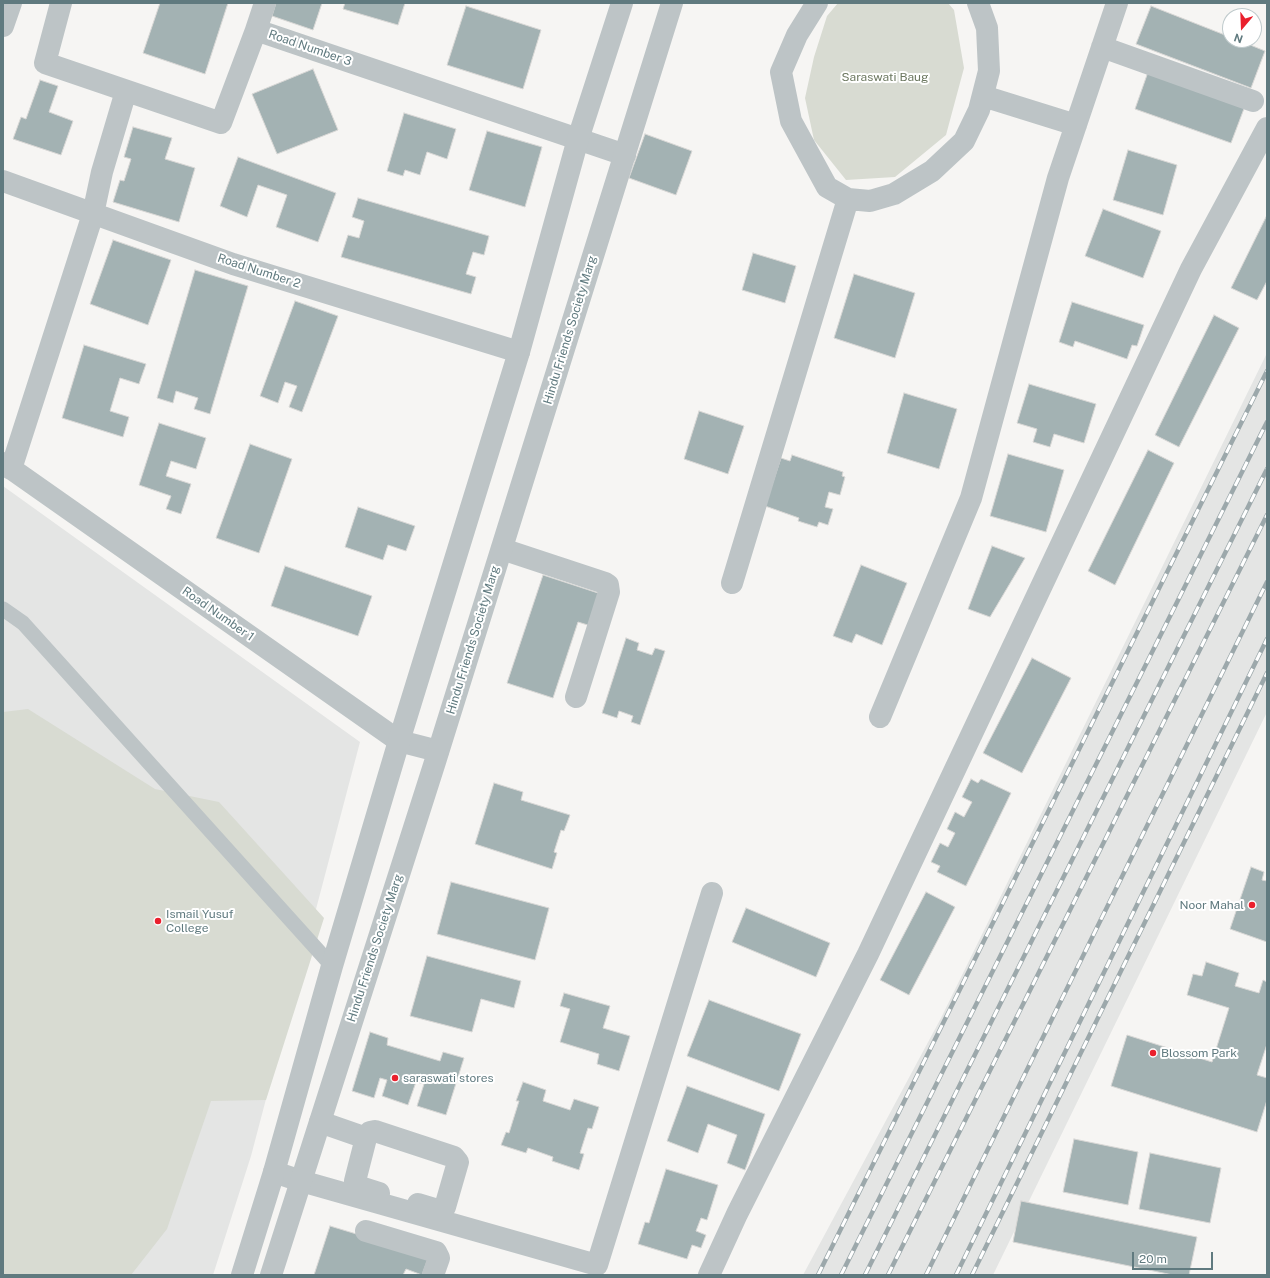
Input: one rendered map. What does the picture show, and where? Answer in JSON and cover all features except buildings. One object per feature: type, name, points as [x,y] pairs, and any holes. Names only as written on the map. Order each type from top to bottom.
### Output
[{"type":"street","points":[[3,26],[11,3]]},
{"type":"street","name":"Road Number 3","points":[[61,3],[45,64],[221,123],[256,30],[625,155]]},
{"type":"street","points":[[256,30],[265,3]]},
{"type":"street","points":[[242,1275],[274,1172],[332,966],[399,742],[519,352],[578,139],[622,3]]},
{"type":"street","name":"Hindu Friends Society Marg","points":[[272,1275],[300,1181],[502,549],[672,3]]},
{"type":"street","points":[[818,3],[797,35],[781,72],[792,121],[827,187],[848,199],[870,201],[894,194],[932,171],[964,141],[979,110],[989,71],[987,28],[978,3]]},
{"type":"street","points":[[880,717],[971,498],[1058,178],[1117,3]]},
{"type":"street","points":[[1102,47],[1252,101]]},
{"type":"street","points":[[7,466],[93,214],[102,172],[126,90]]},
{"type":"street","points":[[983,96],[1076,126]]},
{"type":"street","points":[[709,1275],[737,1214],[868,954],[1191,269],[1267,128]]},
{"type":"street","name":"Road Number 2","points":[[3,181],[233,264],[519,352]]},
{"type":"street","points":[[732,583],[848,199]]},
{"type":"street","name":"Road Number 1","points":[[7,466],[399,742],[438,751]]},
{"type":"street","points":[[502,549],[608,585],[609,592],[576,697]]},
{"type":"street","points":[[274,1172],[300,1181],[597,1265],[712,893]]},
{"type":"street","points":[[320,1122],[366,1138]]},
{"type":"street","points":[[375,1131],[454,1157],[458,1162],[445,1206],[438,1210],[357,1186],[354,1181],[366,1138],[370,1132],[375,1131]]},
{"type":"street","points":[[386,1205],[371,1232],[436,1252],[439,1258],[433,1275]]},
{"type":"street","points":[[428,1249],[437,1220]]},
{"type":"lane","points":[[3,609],[23,623],[332,966]]},
{"type":"shaded area","points":[[1267,353],[1267,712],[993,1275],[803,1275],[941,1018]]},
{"type":"shaded area","name":"Ismail Yusuf College","points":[[3,486],[360,742],[251,1156],[213,1275],[3,1275]]},
{"type":"green space","name":"Saraswati Baug","points":[[838,3],[948,3],[954,10],[964,68],[946,135],[895,177],[846,180],[814,140],[805,98],[814,57],[827,16]]},
{"type":"green space","name":"Ismail Yusuf College","points":[[28,709],[155,789],[219,802],[324,918],[266,1100],[211,1101],[167,1229],[131,1275],[3,1275],[3,712]]},
{"type":"railway","points":[[818,1275],[1267,371]]},
{"type":"railway","points":[[841,1275],[1267,422]]},
{"type":"railway","points":[[865,1275],[1267,469]]},
{"type":"railway","points":[[888,1275],[1267,515]]},
{"type":"railway","points":[[926,1275],[1267,582]]},
{"type":"railway","points":[[956,1275],[1267,639]]},
{"type":"railway","points":[[972,1275],[1267,673]]},
{"type":"place","name":"Noor Mahal","points":[[1252,905]]},
{"type":"place","name":"Ismail Yusuf College","points":[[158,921]]},
{"type":"place","name":"Blossom Park","points":[[1153,1053]]},
{"type":"place","name":"saraswati stores","points":[[395,1078]]}]
